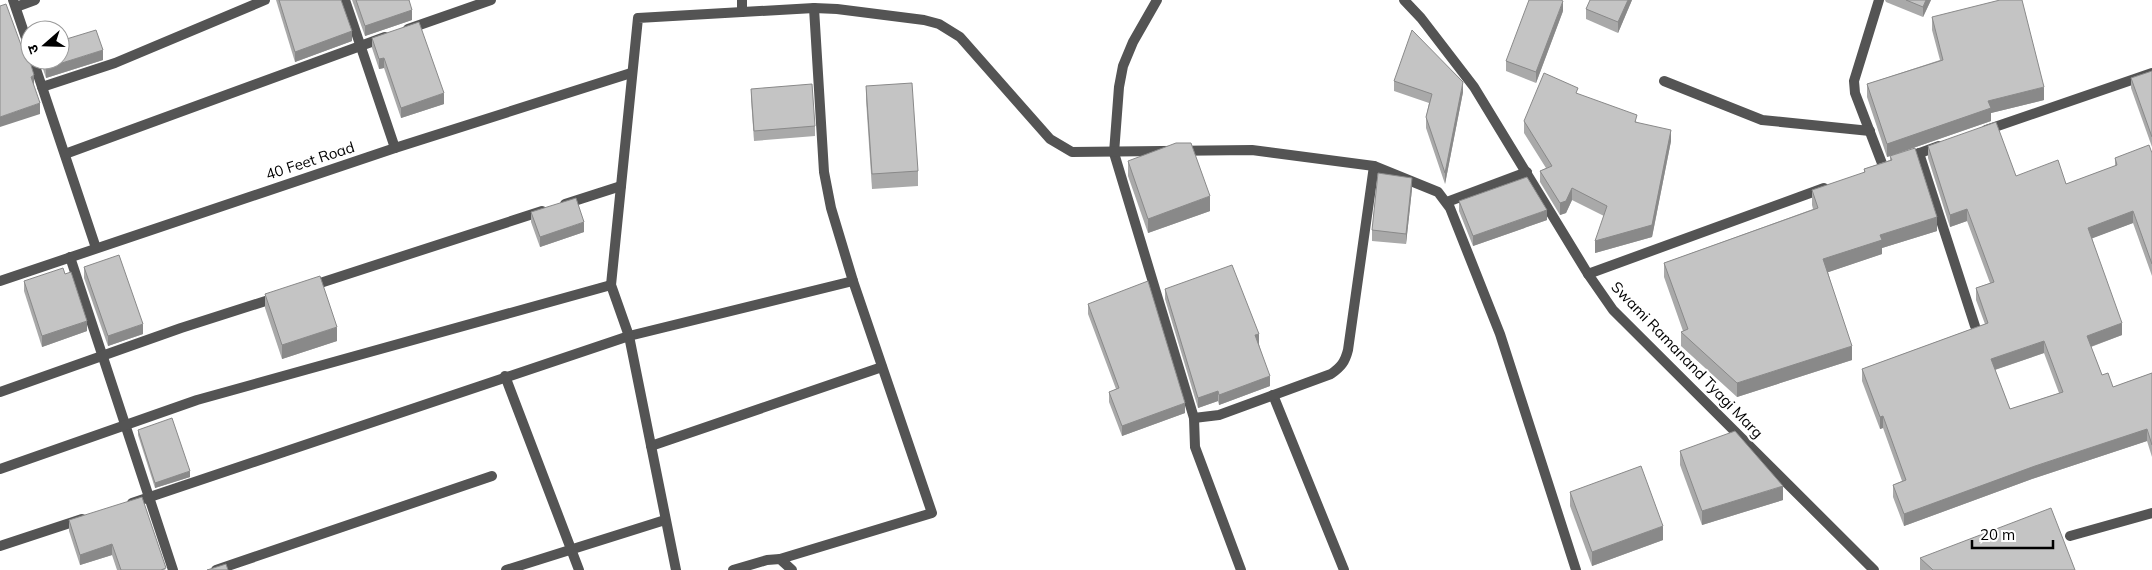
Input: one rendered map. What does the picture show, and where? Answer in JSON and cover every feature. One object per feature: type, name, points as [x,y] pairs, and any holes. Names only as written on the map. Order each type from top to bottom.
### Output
[{"type":"street","points":[[20,20],[15,4],[35,0]]},
{"type":"street","points":[[42,87],[123,60],[265,0]]},
{"type":"street","points":[[345,0],[395,148]]},
{"type":"street","points":[[64,154],[361,45],[491,0]]},
{"type":"street","points":[[742,0],[742,12]]},
{"type":"street","points":[[1157,0],[1133,42],[1123,66],[1119,87],[1114,153],[1194,418],[1194,447],[1241,570]]},
{"type":"street","name":"Swami Ramanand Tyagi Marg","points":[[1404,0],[1421,18],[1474,87],[1588,274],[1613,310],[1874,570]]},
{"type":"street","points":[[1878,0],[1854,81],[1855,93],[1870,131],[1879,168],[1947,144]]},
{"type":"street","points":[[733,570],[767,560],[780,559],[932,513],[853,281],[831,208],[824,172],[814,8]]},
{"type":"street","points":[[676,570],[629,336],[611,285],[638,18],[814,8],[905,17],[939,24],[960,37],[1050,139],[1072,152],[1252,150],[1374,166],[1438,192],[1447,202],[1500,334],[1576,570]]},
{"type":"street","points":[[36,70],[96,248]]},
{"type":"street","name":"40 Feet Road","points":[[0,281],[395,148],[631,73]]},
{"type":"street","points":[[1975,134],[2152,73]]},
{"type":"street","points":[[1664,81],[1762,120],[1870,131]]},
{"type":"street","points":[[1919,153],[1975,326]]},
{"type":"street","points":[[1194,418],[1219,415],[1331,374],[1340,368],[1345,361],[1374,166]]},
{"type":"street","points":[[1447,202],[1527,172]]},
{"type":"street","points":[[1588,274],[1837,183]]},
{"type":"street","points":[[304,288],[621,186]]},
{"type":"street","points":[[70,257],[173,570]]},
{"type":"street","points":[[123,506],[505,376],[629,336],[853,281]]},
{"type":"street","points":[[0,469],[197,400],[611,285]]},
{"type":"street","points":[[0,392],[285,294]]},
{"type":"street","points":[[651,446],[882,367]]},
{"type":"street","points":[[505,376],[578,570]]},
{"type":"street","points":[[1273,395],[1344,570]]},
{"type":"street","points":[[216,570],[492,476]]},
{"type":"street","points":[[2070,536],[2152,513]]},
{"type":"street","points":[[0,546],[96,514]]},
{"type":"street","points":[[506,570],[665,520]]},
{"type":"street","points":[[780,559],[792,570]]},
{"type":"building","points":[[279,0],[341,0],[352,31],[295,52]]},
{"type":"building","points":[[356,0],[409,0],[412,10],[365,26]]},
{"type":"building","points":[[1529,0],[1563,1],[1536,72],[1506,61]]},
{"type":"building","points":[[1590,0],[1628,0],[1618,22],[1586,9]]},
{"type":"building","points":[[1906,0],[1926,0],[1923,7]]},
{"type":"building","points":[[2000,0],[2022,0],[2044,87],[1988,101],[1991,108],[1887,144],[1867,84],[1943,60],[1932,17]]},
{"type":"building","points":[[6,4],[20,42],[20,70],[32,70],[34,75],[31,77],[40,103],[0,117],[0,6]]},
{"type":"building","points":[[419,22],[444,93],[401,108],[384,58],[379,59],[372,38]]},
{"type":"building","points":[[96,30],[103,50],[70,60],[70,38]]},
{"type":"building","points":[[1412,30],[1463,82],[1445,173],[1426,117],[1432,94],[1394,81]]},
{"type":"building","points":[[2152,71],[2152,137],[2131,78]]},
{"type":"building","points":[[1544,73],[1578,88],[1576,93],[1637,115],[1635,122],[1671,130],[1652,225],[1595,241],[1607,206],[1572,188],[1566,201],[1560,203],[1540,171],[1552,166],[1524,121]]},
{"type":"building","points":[[912,83],[918,171],[872,174],[866,86]]},
{"type":"building","points":[[812,84],[815,126],[754,131],[751,89]]},
{"type":"building","points":[[1996,122],[2016,176],[2058,160],[2066,184],[2117,165],[2115,158],[2149,145],[2152,153],[2152,264],[2133,211],[2088,228],[2122,323],[2087,336],[2102,375],[2108,373],[2113,387],[2152,373],[2152,445],[2147,429],[2035,466],[1904,514],[1893,485],[1906,480],[1883,416],[1880,417],[1862,369],[1988,323],[1976,288],[1994,282],[1967,209],[1950,215],[1928,146]],"holes":[[[2044,341],[2063,392],[2010,409],[1991,359]]]},
{"type":"building","points":[[1176,143],[1191,143],[1210,196],[1148,219],[1128,161]]},
{"type":"building","points":[[1915,148],[1937,217],[1880,235],[1882,240],[1823,259],[1852,346],[1737,383],[1681,332],[1688,329],[1664,263],[1818,208],[1812,190],[1865,172],[1864,169],[1892,160],[1890,156]]},
{"type":"building","points":[[1378,173],[1412,178],[1406,234],[1372,230]]},
{"type":"building","points":[[1527,177],[1547,210],[1473,236],[1459,201]]},
{"type":"building","points":[[576,198],[584,222],[540,237],[531,212]]},
{"type":"building","points":[[119,255],[143,324],[108,336],[84,267]]},
{"type":"building","points":[[1232,265],[1259,334],[1255,335],[1270,376],[1219,395],[1218,391],[1198,398],[1165,289]]},
{"type":"building","points":[[63,268],[65,274],[71,272],[87,321],[42,336],[24,281]]},
{"type":"building","points":[[320,276],[337,327],[282,345],[265,294]]},
{"type":"building","points":[[1148,281],[1185,403],[1122,426],[1109,392],[1119,388],[1088,304]]},
{"type":"building","points":[[172,418],[190,471],[155,483],[138,430]]},
{"type":"building","points":[[1735,431],[1783,486],[1702,511],[1680,451]]},
{"type":"building","points":[[1641,466],[1663,526],[1592,552],[1570,492]]},
{"type":"building","points":[[142,497],[166,568],[161,570],[121,570],[112,544],[80,555],[69,520]]},
{"type":"building","points":[[2051,508],[2075,570],[1933,570],[1920,558]]},
{"type":"building","points":[[226,564],[228,570],[207,570]]}]
